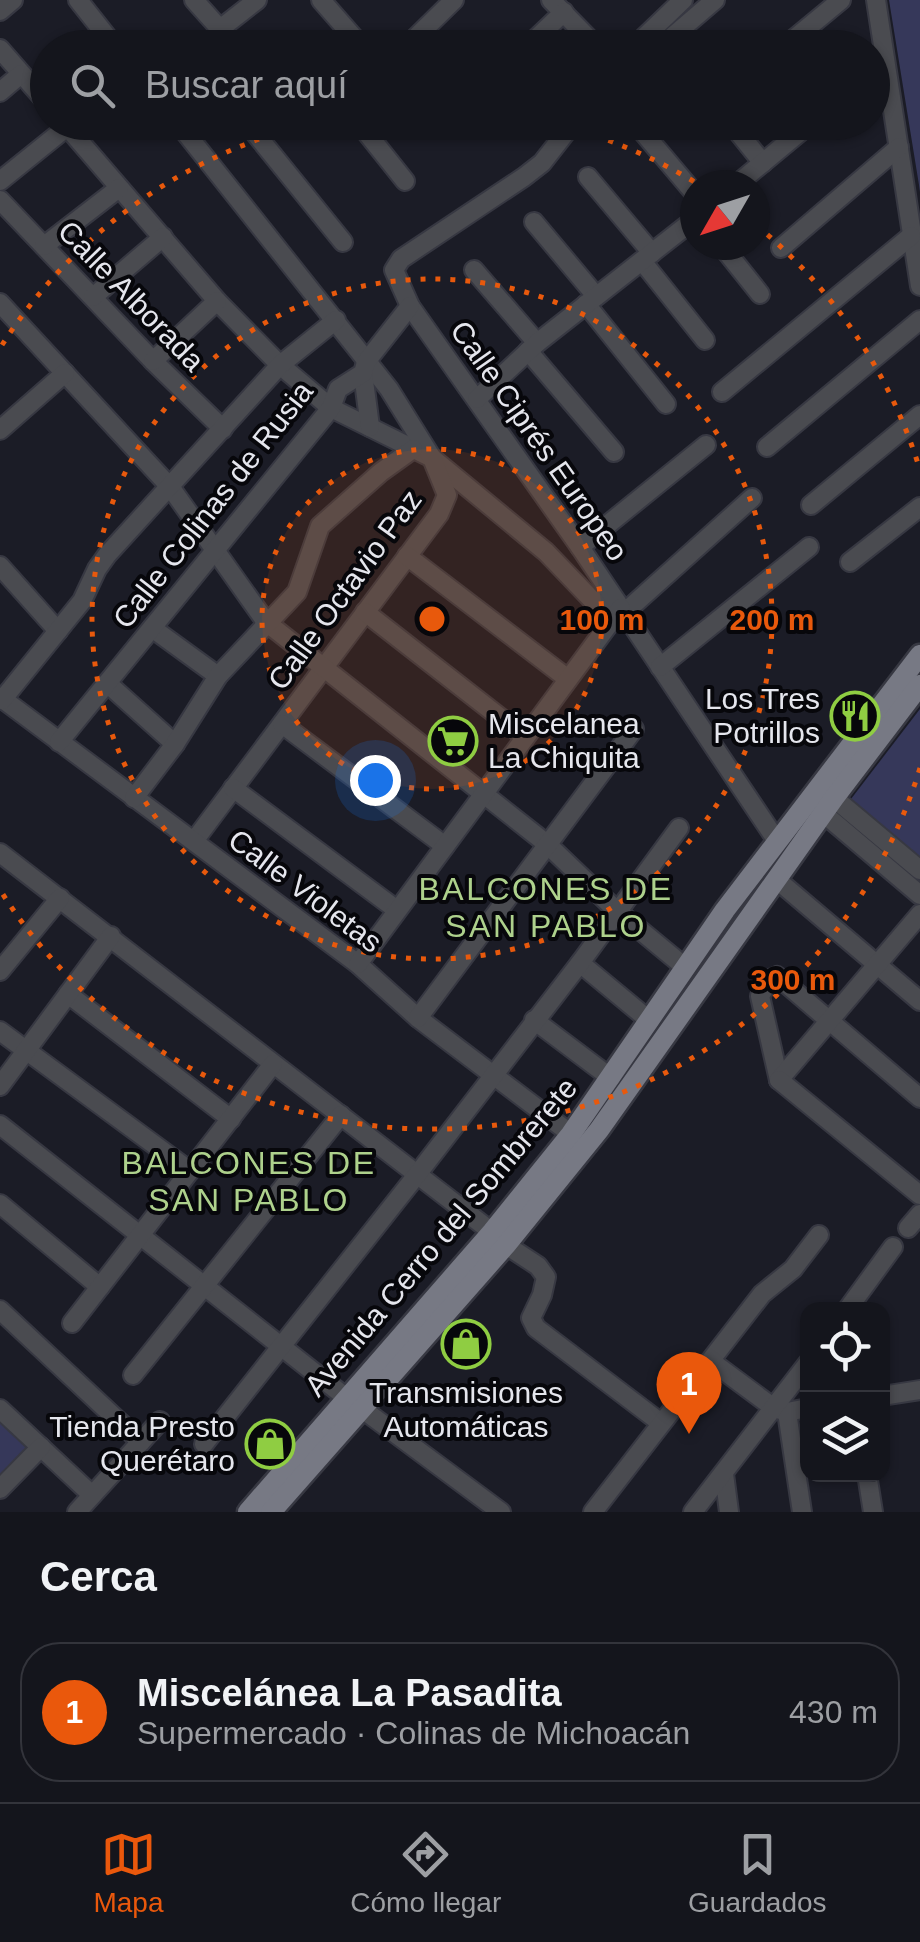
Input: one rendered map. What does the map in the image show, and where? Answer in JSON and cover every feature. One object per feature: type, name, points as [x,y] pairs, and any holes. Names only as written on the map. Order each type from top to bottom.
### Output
[{"type":"main road","name":"Avenida Cerro del Sombrerete","points":[[499,1238],[611,1078],[639,1055],[650,1021],[776,841],[920,656]]},
{"type":"main road","name":"Avenida Cerro del Sombrerete","points":[[271,1512],[355,1404],[599,1130],[639,1055],[920,685]]},
{"type":"main road","name":"Avenida Cerro del Sombrerete","points":[[248,1512],[355,1404]]},
{"type":"street","points":[[0,11],[14,0]]},
{"type":"street","points":[[78,0],[102,30]]},
{"type":"street","points":[[194,0],[220,29],[256,0]]},
{"type":"street","points":[[321,0],[347,30]]},
{"type":"street","points":[[680,30],[715,0]]},
{"type":"street","points":[[804,30],[841,0]]},
{"type":"street","points":[[876,0],[877,30]]},
{"type":"street","points":[[421,30],[444,3]]},
{"type":"street","points":[[649,30],[672,3],[687,24]]},
{"type":"street","points":[[539,30],[557,6],[580,30]]},
{"type":"street","points":[[0,48],[30,83]]},
{"type":"street","points":[[0,92],[22,74]]},
{"type":"street","points":[[890,111],[920,284]]},
{"type":"street","points":[[0,181],[47,140]]},
{"type":"street","points":[[78,140],[217,301],[280,364],[331,408],[432,458],[546,552],[593,601],[620,608]]},
{"type":"street","name":"Calle Octavio Paz","points":[[191,140],[336,320],[365,368],[389,390],[432,458],[446,496],[439,514],[194,841]]},
{"type":"street","points":[[260,140],[342,242]]},
{"type":"street","points":[[372,140],[405,181]]},
{"type":"street","name":"Calle Ciprés Europeo","points":[[560,140],[542,163],[400,260],[394,270],[410,306],[580,546],[776,841]]},
{"type":"street","points":[[649,140],[680,176]]},
{"type":"street","points":[[744,140],[762,163]]},
{"type":"street","points":[[754,170],[790,140]]},
{"type":"street","points":[[780,248],[899,147]]},
{"type":"street","points":[[588,177],[705,340]]},
{"type":"street","points":[[44,246],[119,188]]},
{"type":"street","points":[[905,196],[920,212]]},
{"type":"street","name":"Calle Alborada","points":[[0,200],[153,362],[223,429]]},
{"type":"street","points":[[534,222],[666,404]]},
{"type":"street","points":[[477,398],[533,347],[680,231]]},
{"type":"street","points":[[722,392],[911,236]]},
{"type":"street","points":[[93,297],[163,237]]},
{"type":"street","points":[[733,260],[760,294]]},
{"type":"street","points":[[474,270],[614,452]]},
{"type":"street","points":[[153,362],[217,301]]},
{"type":"street","points":[[0,303],[171,488],[267,624],[547,844],[686,968]]},
{"type":"street","name":"Calle Colinas de Rusia","points":[[59,742],[331,408],[338,390],[365,368],[410,306]]},
{"type":"street","points":[[0,333],[15,319]]},
{"type":"street","points":[[1,698],[82,601],[96,568],[107,555],[280,364],[336,320]]},
{"type":"street","points":[[766,448],[920,320]]},
{"type":"street","points":[[365,368],[370,427]]},
{"type":"street","points":[[0,430],[65,373]]},
{"type":"street","points":[[811,505],[920,415]]},
{"type":"street","points":[[580,546],[706,444]]},
{"type":"street","points":[[134,798],[175,744],[218,676],[297,592],[320,526],[381,472],[414,450]]},
{"type":"street","points":[[358,964],[620,608],[752,498]]},
{"type":"street","points":[[850,562],[920,506]]},
{"type":"street","points":[[660,668],[808,547]]},
{"type":"street","points":[[407,556],[568,679]]},
{"type":"street","points":[[4,580],[58,631]]},
{"type":"street","points":[[365,612],[524,736]]},
{"type":"street","points":[[152,628],[218,676]]},
{"type":"street","points":[[107,683],[175,744]]},
{"type":"street","name":"Calle Violetas","points":[[1,698],[358,964],[418,1018],[571,1134]]},
{"type":"street","points":[[282,724],[445,846]]},
{"type":"street","points":[[418,1018],[634,729]]},
{"type":"street","points":[[233,788],[397,910]]},
{"type":"street","points":[[828,806],[920,870]]},
{"type":"street","points":[[828,806],[920,895]]},
{"type":"street","points":[[204,1444],[416,1176],[679,828]]},
{"type":"street","points":[[0,853],[538,1266],[546,1277],[531,1318],[536,1328],[661,1423]]},
{"type":"street","points":[[776,879],[920,1000]]},
{"type":"street","points":[[0,972],[60,898]]},
{"type":"street","points":[[779,1080],[920,914]]},
{"type":"street","points":[[0,1086],[111,936]]},
{"type":"street","points":[[580,963],[650,1021]]},
{"type":"street","points":[[920,1098],[777,976],[770,979],[760,996],[779,1080],[920,1195]]},
{"type":"street","points":[[68,994],[231,1119]]},
{"type":"street","points":[[534,1020],[611,1078]]},
{"type":"street","points":[[0,1031],[190,1171]]},
{"type":"street","points":[[72,1322],[273,1064]]},
{"type":"street","points":[[133,1376],[341,1115]]},
{"type":"street","points":[[0,1124],[355,1404],[501,1512]]},
{"type":"street","points":[[0,1204],[100,1286]]},
{"type":"street","points":[[593,1512],[762,1294],[793,1269],[819,1234]]},
{"type":"street","points":[[853,1302],[894,1246]]},
{"type":"street","points":[[0,1310],[141,1442]]},
{"type":"street","points":[[712,1362],[781,1410],[800,1409]]},
{"type":"street","points":[[693,1512],[781,1410],[800,1377]]},
{"type":"street","points":[[890,1395],[920,1390]]},
{"type":"street","points":[[0,1408],[92,1495]]},
{"type":"street","points":[[781,1410],[802,1512]]},
{"type":"street","points":[[77,1512],[160,1421]]},
{"type":"street","points":[[0,1488],[41,1447]]},
{"type":"street","points":[[724,1474],[729,1512]]},
{"type":"street","points":[[868,1482],[873,1512]]},
{"type":"shaded area","points":[[889,0],[920,0],[920,192],[919,185]]},
{"type":"shaded area","points":[[920,709],[920,859],[851,799]]},
{"type":"shaded area","points":[[0,1418],[32,1447],[0,1480]]},
{"type":"place","name":"Los Tres Potrillos","points":[[855,716]]},
{"type":"place","name":"Miscelanea La Chiquita","points":[[453,741]]},
{"type":"place","name":"Transmisiones Automáticas","points":[[466,1344]]},
{"type":"place","name":"Miscelánea La Pasadita","points":[[689,1434]]},
{"type":"place","name":"Tienda Presto Querétaro","points":[[270,1444]]},
{"type":"district","name":"BALCONES DE SAN PABLO","points":[[546,908]]},
{"type":"district","name":"BALCONES DE SAN PABLO","points":[[249,1182]]}]
